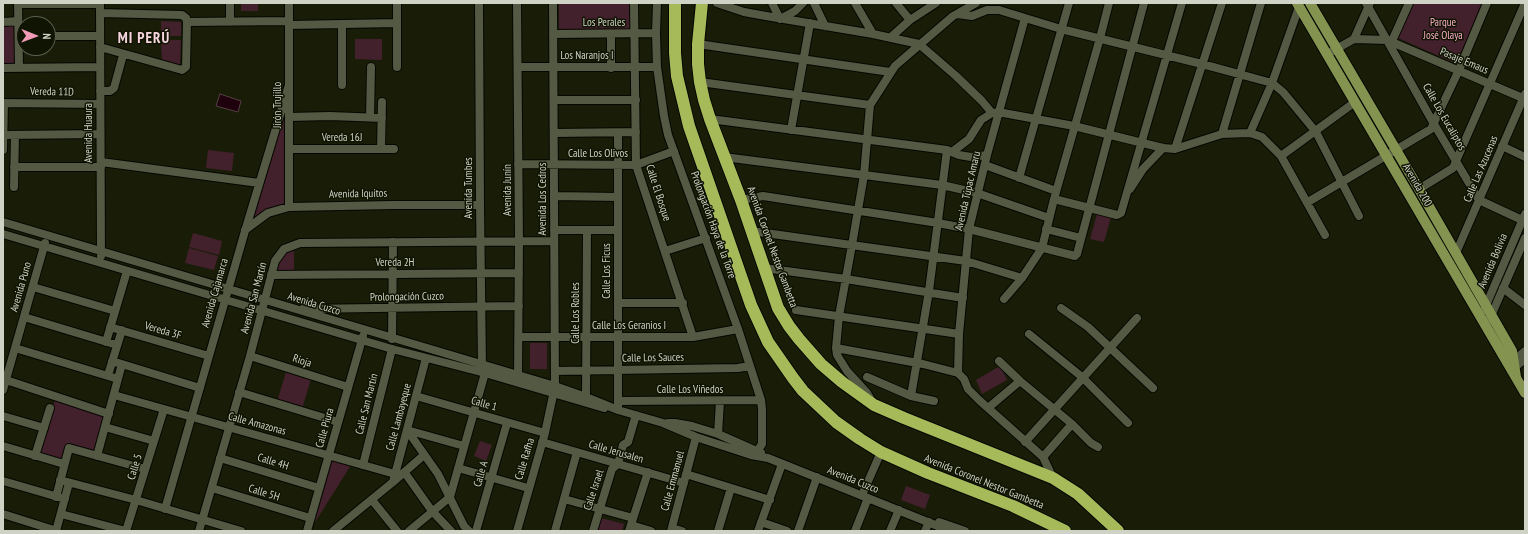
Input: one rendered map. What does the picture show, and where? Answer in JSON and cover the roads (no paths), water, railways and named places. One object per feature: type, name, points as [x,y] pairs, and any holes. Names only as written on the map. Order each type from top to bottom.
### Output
[{"type":"highway","name":"Avenida Coronel Nestor Gambetta","points":[[675,3],[675,53],[677,76],[687,119],[699,157],[745,290],[756,317],[772,347],[803,391],[836,422],[860,440],[881,452],[928,473],[1013,506],[1065,531]]},
{"type":"highway","name":"Avenida Coronel Nestor Gambetta","points":[[702,3],[698,44],[698,64],[700,82],[710,119],[741,200],[778,308],[799,340],[821,364],[842,382],[874,404],[904,418],[1053,478],[1078,494],[1118,531]]},
{"type":"main road","name":"Avenida 200","points":[[1310,3],[1419,188],[1512,351],[1513,368]]},
{"type":"main road","name":"Avenida 200","points":[[1298,5],[1482,321],[1513,368],[1525,394]]},
{"type":"street","points":[[18,16],[18,4],[100,3]]},
{"type":"street","name":"Avenida Huaura","points":[[100,3],[101,263]]},
{"type":"street","points":[[230,3],[230,22]]},
{"type":"street","name":"Jirón Trujillo","points":[[289,3],[289,207]]},
{"type":"street","points":[[397,3],[397,67]]},
{"type":"street","name":"Avenida Tumbes","points":[[479,3],[482,365],[485,374]]},
{"type":"street","name":"Avenida Junín","points":[[517,3],[519,241],[518,376]]},
{"type":"street","name":"Avenida Los Cedros","points":[[553,3],[555,390]]},
{"type":"street","name":"Calle El Bosque","points":[[634,3],[636,165],[683,303],[693,337]]},
{"type":"street","name":"Prolongación Haya de la Torre","points":[[657,3],[657,67],[664,116],[674,151],[738,329],[761,400],[762,444],[758,450]]},
{"type":"street","points":[[716,3],[744,12],[891,37],[919,44],[995,112],[1109,133],[1163,148],[1174,149],[1222,134],[1250,133],[1262,137],[1280,156],[1308,202],[1325,235]]},
{"type":"street","points":[[772,3],[780,19]]},
{"type":"street","points":[[780,19],[795,11],[803,3]]},
{"type":"street","points":[[814,3],[825,26]]},
{"type":"street","points":[[856,3],[873,34]]},
{"type":"street","points":[[896,3],[910,20]]},
{"type":"street","points":[[891,37],[910,20],[936,3]]},
{"type":"street","points":[[874,404],[867,393],[847,371],[837,355],[836,348],[838,316],[864,176],[870,105],[895,66],[947,19],[976,3]]},
{"type":"street","points":[[1019,178],[1069,3]]},
{"type":"street","points":[[1004,299],[1022,278],[1042,248],[1055,195],[1109,3]]},
{"type":"street","points":[[741,200],[763,196],[938,223],[969,229],[1076,256],[1144,3]]},
{"type":"street","points":[[985,165],[1019,178],[1055,195],[1089,207],[1119,214],[1121,213],[1124,197],[1182,3]]},
{"type":"street","points":[[1174,149],[1222,3]]},
{"type":"street","points":[[1222,134],[1261,3]]},
{"type":"street","points":[[1390,41],[1409,3]]},
{"type":"street","points":[[1308,202],[1431,129],[1487,3]]},
{"type":"street","points":[[1419,188],[1453,168],[1525,3]]},
{"type":"street","points":[[1354,39],[1368,4]]},
{"type":"street","name":"Calle Los Eucaliptos","points":[[1368,4],[1390,41],[1434,124],[1479,200]]},
{"type":"street","points":[[1250,133],[1272,83],[1298,5]]},
{"type":"street","points":[[958,14],[972,16],[987,10],[999,10],[1061,29],[1272,83],[1284,92],[1316,132],[1359,216]]},
{"type":"street","points":[[100,12],[182,15],[186,18],[187,22],[186,67],[184,70],[179,70],[123,55],[100,47]]},
{"type":"street","name":"Avenida Túpac Amaru","points":[[958,373],[959,334],[969,229],[985,165],[995,112],[1025,18]]},
{"type":"street","points":[[3,22],[16,21]]},
{"type":"street","points":[[187,22],[342,24],[397,23]]},
{"type":"street","points":[[791,130],[810,23]]},
{"type":"street","points":[[342,24],[342,85]]},
{"type":"street","name":"Los Perales","points":[[553,34],[656,33]]},
{"type":"street","points":[[611,34],[611,68]]},
{"type":"street","points":[[56,36],[100,36]]},
{"type":"street","name":"Pasaje Emaus","points":[[1327,54],[1354,39],[1390,41],[1524,97]]},
{"type":"street","points":[[698,44],[890,72]]},
{"type":"street","points":[[100,91],[110,91],[114,88],[123,55]]},
{"type":"street","points":[[19,68],[20,56]]},
{"type":"street","points":[[370,117],[371,66]]},
{"type":"street","points":[[3,68],[100,67]]},
{"type":"street","name":"Los Naranjos I","points":[[518,67],[657,67]]},
{"type":"street","points":[[700,82],[870,105]]},
{"type":"street","name":"Avenida Cajamarca","points":[[165,509],[228,288],[290,85]]},
{"type":"street","name":"Calle Las Azucenas","points":[[1456,253],[1524,97]]},
{"type":"street","points":[[554,100],[636,100]]},
{"type":"street","points":[[381,149],[382,102]]},
{"type":"street","points":[[1280,156],[1316,132],[1355,102]]},
{"type":"street","points":[[3,103],[3,150],[14,150]]},
{"type":"street","name":"Vereda 11D","points":[[3,103],[100,104]]},
{"type":"street","points":[[911,396],[929,292],[942,185],[949,151],[969,139],[981,120],[995,112]]},
{"type":"street","points":[[289,117],[330,116],[382,118]]},
{"type":"street","points":[[710,119],[949,151],[959,155],[971,157],[987,154]]},
{"type":"street","points":[[554,133],[636,132]]},
{"type":"street","name":"Calle Los Ficus","points":[[618,133],[618,406]]},
{"type":"street","points":[[4,135],[100,134]]},
{"type":"street","points":[[14,135],[14,186]]},
{"type":"street","points":[[1502,146],[1525,156]]},
{"type":"street","points":[[1124,197],[1143,169],[1163,148]]},
{"type":"street","name":"Vereda 16J","points":[[289,149],[394,149]]},
{"type":"street","name":"Calle Los Olivos","points":[[518,164],[636,165],[674,151]]},
{"type":"street","points":[[724,157],[942,185],[977,193],[1049,218]]},
{"type":"street","points":[[14,167],[100,164],[259,183]]},
{"type":"street","points":[[554,196],[618,197]]},
{"type":"street","points":[[1479,200],[1524,217]]},
{"type":"street","name":"Avenida Iquitos","points":[[245,231],[268,213],[289,207],[480,205]]},
{"type":"street","name":"Avenida Bolivia","points":[[1482,321],[1486,307],[1524,217]]},
{"type":"street","name":"Avenida Cuzco","points":[[3,222],[228,288],[295,310],[518,376],[597,407],[618,406]]},
{"type":"street","points":[[1046,229],[1081,238]]},
{"type":"street","points":[[554,230],[618,230]]},
{"type":"street","name":"Calle Los Robles","points":[[586,397],[587,230]]},
{"type":"street","points":[[751,231],[966,262],[1022,278]]},
{"type":"street","name":"Avenida Cuzco","points":[[3,234],[392,349],[485,374],[586,397],[618,406],[636,415],[663,423],[696,437],[752,455],[768,458],[950,531]]},
{"type":"street","name":"Avenida Puno","points":[[3,390],[48,235]]},
{"type":"street","points":[[665,251],[706,238]]},
{"type":"street","name":"Avenida Bolivia","points":[[1482,321],[1491,316],[1525,238]]},
{"type":"street","name":"Avenida San Martín","points":[[201,525],[250,356],[275,261],[284,249],[295,244],[554,241]]},
{"type":"street","points":[[392,339],[393,242]]},
{"type":"street","points":[[764,268],[846,279],[963,298]]},
{"type":"street","points":[[106,342],[127,271]]},
{"type":"street","name":"Vereda 2H","points":[[271,275],[519,273]]},
{"type":"street","points":[[33,287],[115,311]]},
{"type":"street","points":[[1503,288],[1525,305]]},
{"type":"street","points":[[618,303],[683,303]]},
{"type":"street","name":"Prolongación Cuzco","points":[[295,310],[519,306]]},
{"type":"street","points":[[1061,308],[1088,327],[1153,388]]},
{"type":"street","points":[[796,310],[959,334]]},
{"type":"street","points":[[24,317],[117,345]]},
{"type":"street","points":[[1025,442],[1136,318]]},
{"type":"street","name":"Vereda 3F","points":[[110,327],[209,356]]},
{"type":"street","name":"Calle Los Geranios I","points":[[519,337],[693,337],[738,329]]},
{"type":"street","points":[[108,375],[122,330]]},
{"type":"street","name":"Calle Piura","points":[[307,531],[365,330]]},
{"type":"street","points":[[1029,334],[1082,377],[1128,423]]},
{"type":"street","points":[[15,348],[118,379]]},
{"type":"street","points":[[836,348],[916,363],[958,373],[964,379],[968,389],[1043,457],[1053,478]]},
{"type":"street","name":"Calle San Martín","points":[[363,465],[392,349]]},
{"type":"street","points":[[1513,368],[1525,351]]},
{"type":"street","name":"Rioja","points":[[250,356],[348,387]]},
{"type":"street","name":"Calle Lambayeque","points":[[393,482],[426,358]]},
{"type":"street","points":[[1513,368],[1525,359]]},
{"type":"street","points":[[112,361],[200,388]]},
{"type":"street","points":[[999,361],[1020,381],[1072,424],[1091,443],[1098,447]]},
{"type":"street","points":[[98,456],[122,364]]},
{"type":"street","name":"Calle Los Sauces","points":[[555,371],[738,368],[750,366]]},
{"type":"street","points":[[409,531],[450,497],[485,374]]},
{"type":"street","points":[[867,377],[911,396],[934,402]]},
{"type":"street","points":[[6,380],[109,414]]},
{"type":"street","points":[[988,408],[1020,381]]},
{"type":"street","name":"Calle Rafha","points":[[517,531],[545,432],[555,390]]},
{"type":"street","points":[[239,392],[338,422]]},
{"type":"street","name":"Calle Amazonas","points":[[114,395],[396,474]]},
{"type":"street","name":"Calle 1","points":[[416,396],[507,423],[545,432]]},
{"type":"street","name":"Calle Los Viñedos","points":[[618,406],[761,400]]},
{"type":"street","points":[[718,434],[720,401]]},
{"type":"street","points":[[35,456],[50,408]]},
{"type":"street","name":"Calle 5","points":[[126,531],[164,409]]},
{"type":"street","name":"Calle Israel","points":[[593,531],[612,468],[618,464],[623,445],[628,442],[636,415]]},
{"type":"street","points":[[3,416],[44,428]]},
{"type":"street","name":"Calle A","points":[[476,531],[507,423]]},
{"type":"street","name":"Avenida Cuzco","points":[[663,423],[675,423],[718,434],[758,450],[768,458]]},
{"type":"street","points":[[1043,457],[1072,424]]},
{"type":"street","points":[[105,426],[154,441]]},
{"type":"street","points":[[407,430],[464,446]]},
{"type":"street","points":[[407,430],[438,474],[464,526],[469,531]]},
{"type":"street","name":"Calle Emmanuel","points":[[671,530],[696,437]]},
{"type":"street","name":"Calle Jerusalen","points":[[542,442],[684,483]]},
{"type":"street","points":[[3,446],[64,464]]},
{"type":"street","points":[[56,497],[69,448],[145,469]]},
{"type":"street","points":[[555,531],[577,452]]},
{"type":"street","points":[[855,531],[865,496],[881,452]]},
{"type":"street","points":[[336,530],[405,473],[424,455]]},
{"type":"street","name":"Calle 4H","points":[[220,458],[319,488]]},
{"type":"street","points":[[758,531],[782,464]]},
{"type":"street","points":[[458,468],[528,488]]},
{"type":"street","points":[[631,525],[648,472]]},
{"type":"street","points":[[405,473],[432,511],[451,531]]},
{"type":"street","points":[[686,474],[770,500]]},
{"type":"street","points":[[798,531],[817,477]]},
{"type":"street","points":[[60,480],[165,509],[201,525],[241,531]]},
{"type":"street","points":[[3,481],[65,499]]},
{"type":"street","points":[[3,514],[57,531],[69,483]]},
{"type":"street","name":"Calle 5H","points":[[212,488],[310,518]]},
{"type":"street","points":[[718,531],[731,488]]},
{"type":"street","points":[[564,499],[599,509],[631,525],[652,531]]},
{"type":"street","points":[[372,500],[397,531]]},
{"type":"street","points":[[890,531],[899,510]]},
{"type":"street","points":[[61,514],[126,531]]},
{"type":"street","name":"Avenida Cuzco","points":[[929,522],[936,521],[965,531]]},
{"type":"street","points":[[761,522],[787,531]]},
{"type":"street","points":[[925,531],[929,522]]},
{"type":"street","points":[[193,531],[201,525]]},
{"type":"street","points":[[671,530],[682,531]]},
{"type":"district","name":"MI PERÚ","points":[[144,39]]},
{"type":"park label","name":"Parque José Olaya","points":[[1443,29]]}]
